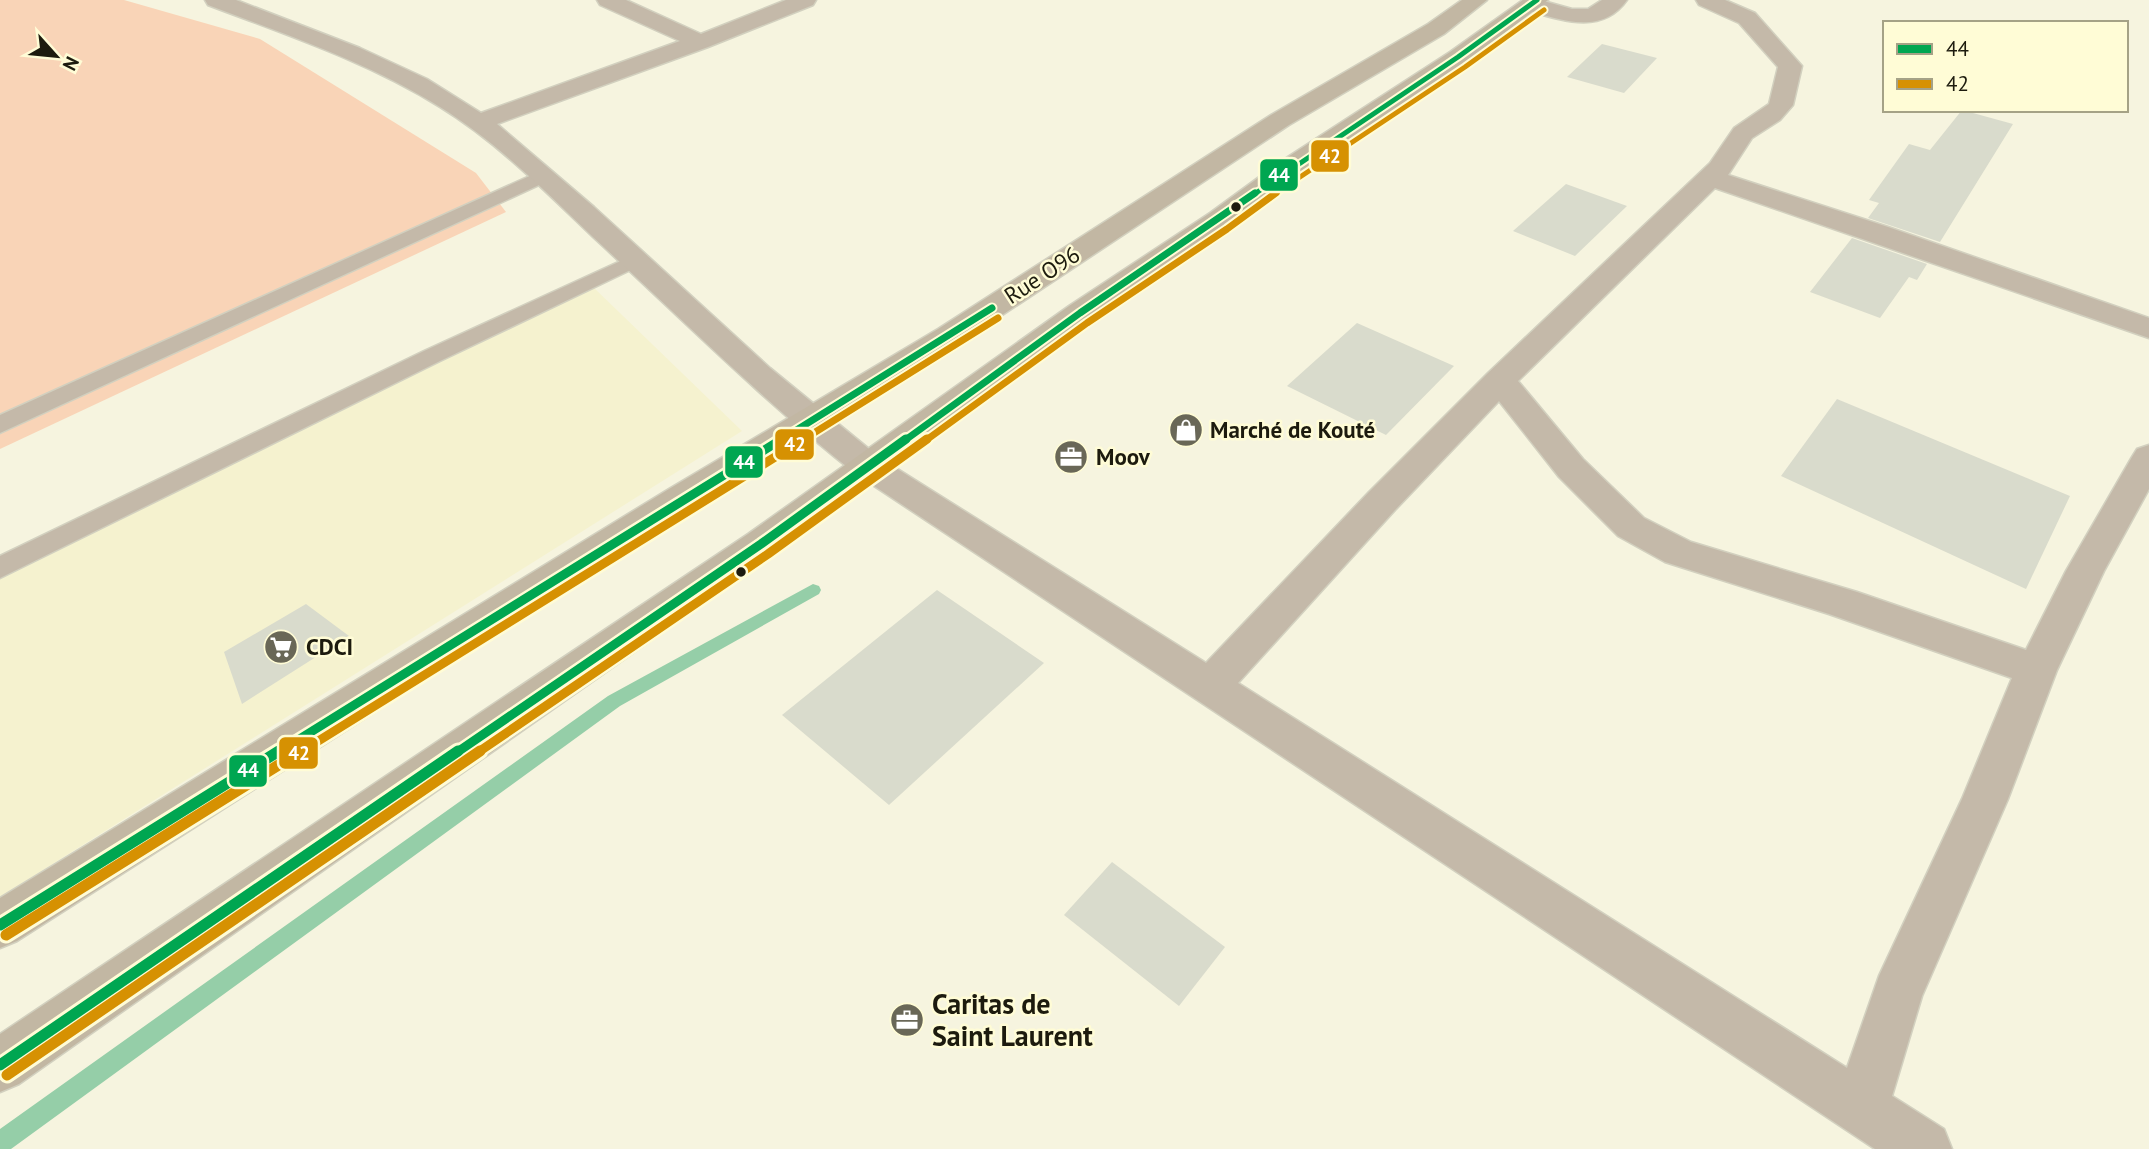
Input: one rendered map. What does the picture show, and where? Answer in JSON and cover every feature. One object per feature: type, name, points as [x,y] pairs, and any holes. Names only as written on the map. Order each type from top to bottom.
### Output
[{"type":"main road","name":"Rue O96","points":[[0,925],[682,498],[949,336],[1280,120],[1436,29],[1476,0]]},
{"type":"main road","points":[[0,1065],[761,544],[1080,313],[1220,219],[1286,170],[1458,57],[1534,2]]},
{"type":"street","points":[[216,0],[354,55],[414,84],[479,122],[636,260],[810,422],[869,467],[1924,1149]]},
{"type":"street","points":[[608,0],[699,42]]},
{"type":"street","points":[[479,122],[699,42],[805,0]]},
{"type":"street","points":[[1534,2],[1571,16],[1593,16],[1616,0]]},
{"type":"street","points":[[1209,687],[1382,501],[1500,380],[1726,162],[1741,135],[1780,105],[1785,96],[1790,66],[1747,18],[1707,0]]},
{"type":"street","points":[[1709,177],[1878,233],[2149,329]]},
{"type":"street","points":[[1500,380],[1572,468],[1631,527],[1678,552],[1843,603],[2036,670]]},
{"type":"street","points":[[1861,1108],[1897,994],[1985,799],[2036,670],[2085,571],[2149,457]]},
{"type":"lane","points":[[0,425],[543,176]]},
{"type":"lane","points":[[0,568],[432,356],[636,260]]},
{"type":"shaded area","points":[[0,0],[124,0],[260,39],[476,173],[506,212],[0,449]]},
{"type":"shaded area","points":[[591,285],[742,431],[0,897],[0,570]]},
{"type":"building","points":[[1602,44],[1657,58],[1624,93],[1567,77]]},
{"type":"building","points":[[1960,112],[2013,124],[1940,242],[1868,218],[1879,203],[1869,200],[1909,144],[1930,150]]},
{"type":"building","points":[[1566,184],[1627,206],[1575,256],[1513,231]]},
{"type":"building","points":[[1852,238],[1927,264],[1917,280],[1909,277],[1880,318],[1810,292]]},
{"type":"building","points":[[1357,323],[1454,366],[1386,435],[1287,386]]},
{"type":"building","points":[[1837,399],[2070,496],[2026,589],[1781,476]]},
{"type":"building","points":[[937,590],[1044,663],[889,805],[782,715]]},
{"type":"building","points":[[306,604],[349,636],[242,704],[224,652]]},
{"type":"building","points":[[1112,862],[1225,947],[1179,1006],[1064,915]]},
{"type":"waterway","points":[[0,1143],[614,701],[813,590]]},
{"type":"transit line","name":"44","points":[[0,1065],[761,544],[1080,313],[1220,219],[1286,170],[1458,57],[1537,0]]},
{"type":"transit line","name":"42","points":[[7,1075],[768,554],[1087,323],[1227,229],[1293,180],[1465,67],[1544,10]]},
{"type":"transit line","name":"44","points":[[0,925],[992,308]]},
{"type":"transit line","name":"42","points":[[6,935],[998,318]]},
{"type":"place","name":"Marché de Kouté","points":[[1186,430]]},
{"type":"place","name":"Moov","points":[[1071,457]]},
{"type":"place","name":"CDCI","points":[[281,647]]},
{"type":"place","name":"Caritas de Saint Laurent","points":[[907,1020]]}]
